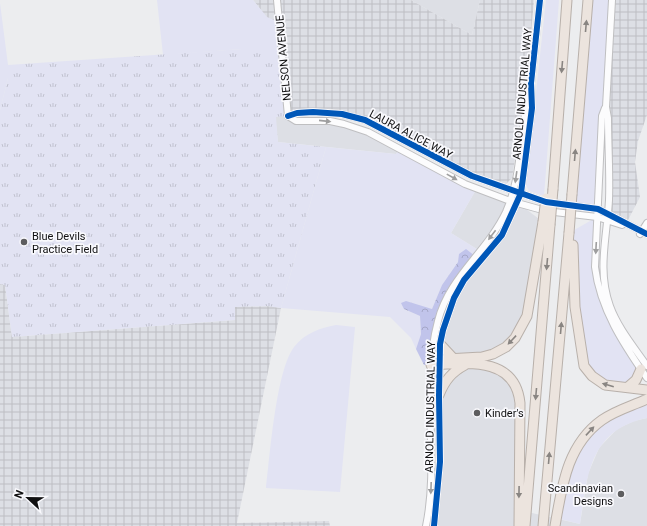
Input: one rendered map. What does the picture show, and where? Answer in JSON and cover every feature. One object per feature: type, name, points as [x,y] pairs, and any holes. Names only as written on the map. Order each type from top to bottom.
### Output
[{"type":"highway","points":[[518,526],[523,507],[546,224],[556,131],[567,0]]},
{"type":"highway","points":[[543,526],[571,234],[572,196],[588,0]]},
{"type":"highway","points":[[437,363],[453,358],[482,357],[492,354],[506,347],[515,338],[522,328],[527,316],[546,224]]},
{"type":"highway","points":[[571,234],[575,307],[581,360],[587,371],[599,381],[611,386],[647,390]]},
{"type":"highway","points":[[440,344],[453,358]]},
{"type":"highway","points":[[437,363],[487,365],[498,369],[511,378],[519,393],[523,507],[526,526]]},
{"type":"highway","points":[[439,394],[444,382],[451,374],[465,364]]},
{"type":"highway","points":[[628,388],[636,380],[644,368]]},
{"type":"highway","points":[[555,526],[566,470],[579,444],[603,419],[619,410],[645,401]]},
{"type":"street","name":"NELSON AVENUE","points":[[277,0],[288,116]]},
{"type":"street","name":"ARNOLD INDUSTRIAL WAY","points":[[426,526],[431,499],[437,363],[442,330],[454,298],[464,280],[502,236],[518,203],[521,193],[532,108],[532,83],[540,0]]},
{"type":"street","points":[[612,0],[606,107],[608,118],[609,201],[606,216],[602,263],[606,292],[618,322],[644,368],[647,378]]},
{"type":"street","name":"ARNOLD INDUSTRIAL WAY","points":[[434,526],[440,462],[439,394],[437,363],[433,344],[438,321],[446,298],[456,281],[496,230],[510,201],[514,190],[525,106],[532,83]]},
{"type":"street","points":[[606,107],[602,116],[595,267],[597,283],[610,317],[644,368]]},
{"type":"street","name":"LAURA ALICE WAY","points":[[288,116],[297,113],[313,112],[342,114],[365,120],[461,171],[488,183],[514,190],[546,202],[598,209],[606,216]]},
{"type":"street","name":"LAURA ALICE WAY","points":[[288,116],[296,121],[330,121],[368,132],[465,184],[510,201],[546,211],[598,217],[606,216]]},
{"type":"street","points":[[606,216],[643,234],[647,239]]},
{"type":"street","points":[[643,234],[647,223]]},
{"type":"street","points":[[435,518],[440,526]]},
{"type":"shaded area","points":[[253,0],[411,0],[472,35],[480,0],[534,0],[527,80],[512,178],[506,184],[503,184],[465,170],[459,165],[445,158],[434,158],[365,120],[313,112],[288,116],[267,18]]},
{"type":"shaded area","points":[[411,0],[480,0],[472,35]]},
{"type":"shaded area","points":[[612,0],[647,0],[647,115],[638,141],[635,162],[640,197],[626,224],[607,213],[608,118]]},
{"type":"shaded area","points":[[288,116],[296,121],[344,124],[400,148],[396,154],[278,142],[275,117]]},
{"type":"shaded area","points":[[477,188],[510,201],[480,251],[451,233]]},
{"type":"shaded area","points":[[518,203],[543,222],[522,328],[493,354],[453,358],[440,344],[454,298],[490,250]]},
{"type":"shaded area","points":[[0,284],[5,285],[12,337],[235,320],[235,307],[267,306],[281,308],[237,523],[329,521],[330,526],[0,526]]},
{"type":"shaded area","points":[[487,365],[515,384],[519,510],[580,524],[588,474],[599,448],[617,429],[634,421],[647,418],[647,526],[438,525],[435,518],[439,395],[459,368]]},
{"type":"green space","points":[[157,0],[253,0],[267,17],[279,22],[282,49],[242,49],[163,55]]},
{"type":"green space","points":[[546,0],[559,0],[544,196],[529,191],[526,185]]},
{"type":"green space","points":[[587,0],[612,0],[598,209],[573,205]]},
{"type":"green space","points":[[0,3],[8,65],[8,78],[0,110]]},
{"type":"green space","points":[[242,49],[282,49],[288,116],[276,117],[278,142],[326,147],[281,308],[267,306],[235,307],[235,320],[12,337],[5,285],[0,284],[0,110],[8,78],[8,65]]},
{"type":"green space","points":[[326,147],[396,154],[400,148],[477,188],[451,233],[480,251],[475,256],[458,262],[442,285],[432,309],[420,307],[404,309],[420,316],[421,334],[416,349],[411,338],[390,317],[281,308]]},
{"type":"green space","points":[[597,217],[597,283],[641,369],[628,387],[611,386],[587,371],[569,233]]},
{"type":"green space","points":[[466,249],[475,256],[446,298],[431,365],[424,365],[416,349],[421,334],[420,316],[404,309],[401,303],[406,301],[432,309],[442,285],[458,262],[459,254]]},
{"type":"green space","points":[[336,325],[355,327],[340,492],[266,488],[278,393],[288,359],[294,347],[303,338],[324,328]]},
{"type":"green space","points":[[647,403],[647,418],[628,424],[613,433],[603,444],[595,457],[585,488],[580,524],[556,518],[562,483],[594,426]]},
{"type":"cycle path","points":[[434,526],[440,462],[440,344],[443,330],[454,298],[464,280],[502,235],[521,193],[532,108],[531,83],[540,0]]},
{"type":"cycle path","points":[[288,116],[297,113],[313,112],[342,114],[365,120],[472,176],[546,202],[598,209],[647,234]]},
{"type":"place","name":"Blue Devils Practice Field","points":[[24,242]]},
{"type":"place","name":"Kinder's","points":[[477,413]]},
{"type":"place","name":"Scandinavian Designs","points":[[621,494]]}]
